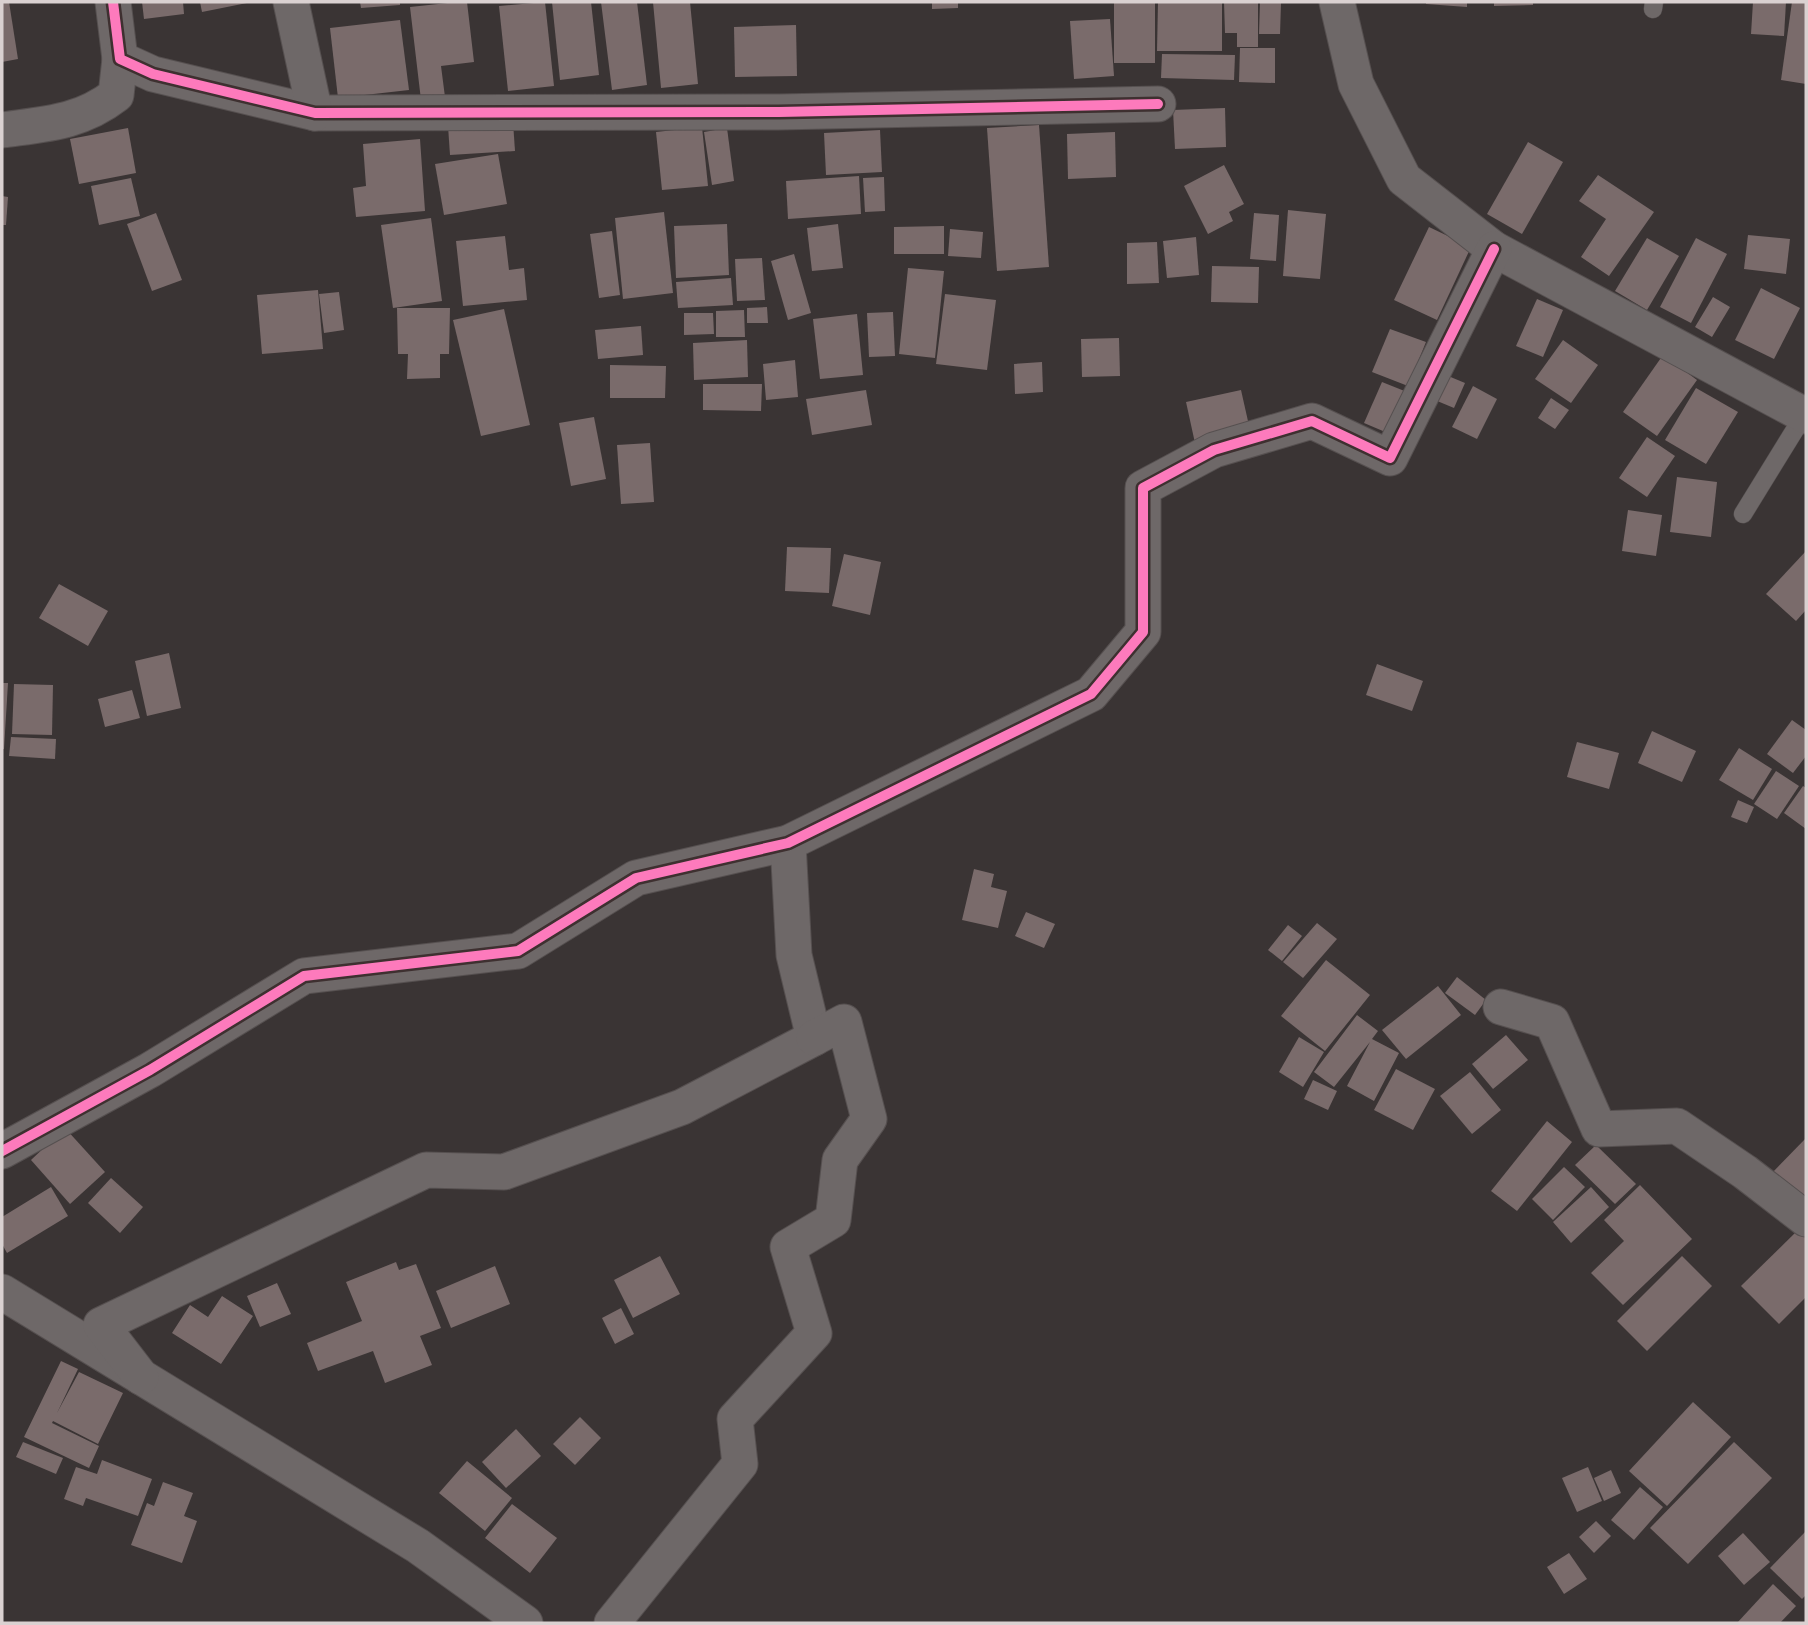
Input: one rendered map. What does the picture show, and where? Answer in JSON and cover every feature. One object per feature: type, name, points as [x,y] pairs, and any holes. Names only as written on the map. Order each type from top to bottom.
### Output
[{"type":"street","points":[[2,130],[53,123],[96,110],[116,95],[120,59],[113,2]]},
{"type":"street","points":[[291,2],[315,113]]},
{"type":"street","points":[[1337,2],[1356,84],[1404,178],[1494,248],[1805,416]]},
{"type":"street","points":[[120,59],[165,77],[315,113],[765,112],[1158,104]]},
{"type":"street","points":[[2,1151],[150,1070],[304,976],[518,951],[636,877],[788,843],[1091,694],[1143,632],[1143,488],[1214,450],[1311,421],[1390,458],[1494,248]]},
{"type":"street","points":[[788,843],[794,955],[814,1038]]},
{"type":"street","points":[[1501,1007],[1552,1022],[1599,1129],[1677,1126],[1745,1172],[1806,1219]]},
{"type":"street","points":[[142,1377],[101,1325],[426,1170],[504,1171],[682,1107],[844,1022],[869,1119],[840,1160],[832,1220],[788,1247],[814,1333],[735,1419],[740,1464],[612,1623]]},
{"type":"street","points":[[2,1292],[418,1546],[525,1623]]},
{"type":"lane","points":[[1743,514],[1805,416]]},
{"type":"building","points":[[2,2],[9,2],[18,59],[2,62]]},
{"type":"building","points":[[142,2],[183,2],[184,14],[144,19]]},
{"type":"building","points":[[200,2],[247,2],[247,3],[202,12]]},
{"type":"building","points":[[360,2],[400,2],[400,5],[361,8]]},
{"type":"building","points":[[467,2],[474,62],[441,66],[445,97],[421,100],[410,7]]},
{"type":"building","points":[[545,2],[554,86],[508,91],[499,6]]},
{"type":"building","points":[[552,2],[591,2],[599,75],[560,80]]},
{"type":"building","points":[[601,2],[637,2],[647,85],[612,90]]},
{"type":"building","points":[[653,2],[690,2],[698,84],[661,88]]},
{"type":"building","points":[[932,2],[958,2],[958,8],[932,9]]},
{"type":"building","points":[[1114,2],[1155,2],[1155,63],[1114,63]]},
{"type":"building","points":[[1158,2],[1222,2],[1222,51],[1157,51]]},
{"type":"building","points":[[1224,2],[1258,2],[1258,47],[1237,47],[1237,33],[1225,33]]},
{"type":"building","points":[[1260,2],[1281,2],[1280,34],[1259,34]]},
{"type":"building","points":[[1467,2],[1467,7],[1426,4]]},
{"type":"building","points":[[1494,2],[1533,2],[1533,5],[1494,6]]},
{"type":"building","points":[[1753,2],[1786,2],[1784,36],[1751,34]]},
{"type":"building","points":[[1792,2],[1806,2],[1806,84],[1781,80]]},
{"type":"building","points":[[1110,19],[1114,76],[1074,79],[1070,21]]},
{"type":"building","points":[[400,20],[409,90],[338,98],[330,28]]},
{"type":"building","points":[[796,25],[797,76],[735,77],[734,27]]},
{"type":"building","points":[[1240,48],[1275,48],[1275,83],[1239,82]]},
{"type":"building","points":[[1162,54],[1235,55],[1234,80],[1161,78]]},
{"type":"building","points":[[1225,108],[1226,147],[1175,149],[1173,110]]},
{"type":"building","points":[[513,122],[515,151],[450,155],[448,126]]},
{"type":"building","points":[[1039,125],[1049,267],[997,271],[987,128]]},
{"type":"building","points":[[702,127],[708,186],[662,190],[656,132]]},
{"type":"building","points":[[128,128],[136,173],[79,184],[70,139]]},
{"type":"building","points":[[727,128],[734,181],[712,185],[704,132]]},
{"type":"building","points":[[880,130],[882,172],[826,175],[824,133]]},
{"type":"building","points":[[1115,132],[1116,177],[1068,179],[1067,134]]},
{"type":"building","points":[[420,139],[425,211],[356,217],[353,188],[366,186],[363,144]]},
{"type":"building","points":[[1528,142],[1563,162],[1522,234],[1487,214]]},
{"type":"building","points":[[498,154],[507,204],[444,215],[435,164]]},
{"type":"building","points":[[1224,165],[1244,204],[1229,212],[1233,221],[1208,234],[1184,186]]},
{"type":"building","points":[[1598,175],[1654,212],[1609,276],[1581,257],[1606,219],[1579,201]]},
{"type":"building","points":[[859,176],[861,214],[788,219],[786,181]]},
{"type":"building","points":[[884,177],[885,211],[865,212],[863,178]]},
{"type":"building","points":[[131,178],[140,216],[99,225],[91,186]]},
{"type":"building","points":[[2,196],[8,197],[6,225],[2,225]]},
{"type":"building","points":[[1288,210],[1326,214],[1320,279],[1283,276]]},
{"type":"building","points":[[664,212],[673,293],[623,299],[615,218]]},
{"type":"building","points":[[156,213],[182,280],[152,291],[127,224]]},
{"type":"building","points":[[1254,213],[1279,215],[1276,261],[1250,259]]},
{"type":"building","points":[[431,218],[442,301],[393,308],[381,225]]},
{"type":"building","points":[[727,224],[729,275],[676,278],[674,226]]},
{"type":"building","points":[[838,224],[843,268],[812,271],[807,228]]},
{"type":"building","points":[[944,226],[944,254],[894,254],[894,227]]},
{"type":"building","points":[[1429,227],[1471,247],[1437,320],[1394,300]]},
{"type":"building","points":[[950,229],[983,232],[981,258],[948,256]]},
{"type":"building","points":[[612,231],[620,295],[599,298],[590,234]]},
{"type":"building","points":[[1748,235],[1790,239],[1786,274],[1744,269]]},
{"type":"building","points":[[505,236],[509,270],[524,268],[527,300],[463,306],[456,241]]},
{"type":"building","points":[[1196,237],[1199,275],[1167,278],[1163,241]]},
{"type":"building","points":[[1647,238],[1679,256],[1647,310],[1615,291]]},
{"type":"building","points":[[1696,238],[1727,254],[1691,323],[1660,307]]},
{"type":"building","points":[[1157,242],[1159,283],[1127,284],[1127,243]]},
{"type":"building","points":[[794,254],[811,313],[788,320],[771,261]]},
{"type":"building","points":[[762,258],[765,300],[737,301],[735,259]]},
{"type":"building","points":[[1212,266],[1259,267],[1258,303],[1211,302]]},
{"type":"building","points":[[908,268],[944,271],[935,358],[899,354]]},
{"type":"building","points":[[731,278],[733,305],[678,308],[676,282]]},
{"type":"building","points":[[1761,288],[1800,308],[1774,359],[1735,340]]},
{"type":"building","points":[[318,290],[323,349],[262,354],[257,295]]},
{"type":"building","points":[[339,292],[344,330],[324,333],[319,294]]},
{"type":"building","points":[[945,294],[996,300],[987,370],[936,364]]},
{"type":"building","points":[[1713,297],[1730,307],[1712,337],[1695,327]]},
{"type":"building","points":[[1537,299],[1563,310],[1543,357],[1516,346]]},
{"type":"building","points":[[767,307],[768,323],[747,323],[747,308]]},
{"type":"building","points":[[397,308],[450,308],[449,354],[440,354],[440,378],[407,379],[408,354],[398,354]]},
{"type":"building","points":[[504,309],[530,425],[481,436],[453,320]]},
{"type":"building","points":[[744,310],[745,337],[716,337],[716,311]]},
{"type":"building","points":[[893,312],[895,356],[869,357],[867,313]]},
{"type":"building","points":[[684,313],[713,313],[714,334],[684,335]]},
{"type":"building","points":[[857,314],[863,375],[820,379],[813,319]]},
{"type":"building","points":[[641,326],[643,355],[598,359],[595,330]]},
{"type":"building","points":[[1390,329],[1426,342],[1408,386],[1372,372]]},
{"type":"building","points":[[1119,338],[1120,376],[1082,377],[1081,339]]},
{"type":"building","points":[[747,340],[748,377],[694,380],[693,343]]},
{"type":"building","points":[[1563,340],[1598,365],[1571,403],[1535,379]]},
{"type":"building","points":[[1663,355],[1697,380],[1657,436],[1623,412]]},
{"type":"building","points":[[795,360],[798,397],[766,400],[763,364]]},
{"type":"building","points":[[1042,362],[1043,392],[1015,394],[1014,364]]},
{"type":"building","points":[[610,365],[666,366],[665,398],[610,398]]},
{"type":"building","points":[[1441,373],[1465,383],[1454,408],[1430,398]]},
{"type":"building","points":[[1382,382],[1407,392],[1390,434],[1364,423]]},
{"type":"building","points":[[703,384],[762,384],[761,411],[703,410]]},
{"type":"building","points":[[1473,386],[1497,399],[1477,439],[1452,427]]},
{"type":"building","points":[[1696,388],[1738,412],[1706,464],[1665,440]]},
{"type":"building","points":[[866,390],[872,425],[812,435],[806,399]]},
{"type":"building","points":[[1241,390],[1250,430],[1195,443],[1186,402]]},
{"type":"building","points":[[1551,398],[1569,410],[1555,429],[1538,418]]},
{"type":"building","points":[[594,417],[606,479],[571,486],[559,423]]},
{"type":"building","points":[[1647,437],[1675,456],[1647,497],[1619,478]]},
{"type":"building","points":[[650,443],[654,502],[621,504],[617,445]]},
{"type":"building","points":[[1677,477],[1717,482],[1711,537],[1670,532]]},
{"type":"building","points":[[1628,510],[1662,515],[1656,556],[1622,551]]},
{"type":"building","points":[[787,547],[831,548],[829,593],[785,591]]},
{"type":"building","points":[[1806,551],[1806,610],[1796,621],[1766,594]]},
{"type":"building","points":[[844,554],[881,562],[870,615],[832,606]]},
{"type":"building","points":[[59,584],[108,611],[88,646],[39,618]]},
{"type":"building","points":[[169,653],[181,708],[147,716],[135,661]]},
{"type":"building","points":[[1377,664],[1423,681],[1412,711],[1366,695]]},
{"type":"building","points":[[2,683],[8,683],[4,749],[2,749]]},
{"type":"building","points":[[14,684],[53,685],[52,735],[12,734]]},
{"type":"building","points":[[132,690],[140,718],[105,727],[98,699]]},
{"type":"building","points":[[1792,720],[1806,730],[1806,756],[1793,773],[1767,754]]},
{"type":"building","points":[[1652,731],[1696,751],[1682,782],[1638,763]]},
{"type":"building","points":[[11,737],[56,739],[55,759],[9,756]]},
{"type":"building","points":[[1577,742],[1619,753],[1609,789],[1567,777]]},
{"type":"building","points":[[1739,748],[1772,769],[1753,800],[1719,780]]},
{"type":"building","points":[[1776,771],[1799,786],[1777,819],[1754,804]]},
{"type":"building","points":[[1803,786],[1806,788],[1806,829],[1784,813]]},
{"type":"building","points":[[1738,800],[1754,807],[1747,823],[1731,817]]},
{"type":"building","points":[[974,869],[994,874],[991,887],[1007,891],[998,928],[962,920]]},
{"type":"building","points":[[1026,912],[1055,924],[1044,948],[1015,936]]},
{"type":"building","points":[[1317,923],[1337,939],[1303,978],[1283,962]]},
{"type":"building","points":[[1288,925],[1302,936],[1282,961],[1268,950]]},
{"type":"building","points":[[1326,960],[1370,995],[1325,1051],[1281,1016]]},
{"type":"building","points":[[1457,977],[1486,1000],[1475,1015],[1445,993]]},
{"type":"building","points":[[1438,986],[1461,1015],[1406,1059],[1382,1030]]},
{"type":"building","points":[[1357,1015],[1378,1031],[1372,1039],[1399,1053],[1374,1101],[1347,1086],[1370,1042],[1334,1087],[1314,1072]]},
{"type":"building","points":[[1506,1035],[1528,1060],[1493,1089],[1472,1064]]},
{"type":"building","points":[[1299,1037],[1324,1052],[1303,1087],[1279,1072]]},
{"type":"building","points":[[1396,1069],[1435,1089],[1413,1130],[1374,1110]]},
{"type":"building","points":[[1470,1072],[1501,1110],[1472,1134],[1440,1096]]},
{"type":"building","points":[[1313,1080],[1337,1091],[1328,1110],[1304,1099]]},
{"type":"building","points":[[1547,1121],[1572,1142],[1517,1211],[1491,1191]]},
{"type":"building","points":[[65,1128],[105,1172],[70,1204],[31,1160]]},
{"type":"building","points":[[1806,1138],[1806,1210],[1770,1175]]},
{"type":"building","points":[[1596,1145],[1636,1184],[1615,1204],[1575,1165]]},
{"type":"building","points":[[1564,1167],[1585,1187],[1553,1220],[1532,1199]]},
{"type":"building","points":[[111,1178],[143,1207],[120,1233],[88,1203]]},
{"type":"building","points":[[1640,1185],[1692,1239],[1623,1305],[1591,1273],[1624,1241],[1604,1220]]},
{"type":"building","points":[[51,1187],[68,1216],[7,1253],[2,1244],[2,1217]]},
{"type":"building","points":[[1591,1187],[1609,1207],[1571,1243],[1553,1222]]},
{"type":"building","points":[[1800,1228],[1806,1234],[1806,1297],[1779,1324],[1741,1286]]},
{"type":"building","points":[[660,1256],[680,1294],[633,1318],[614,1280]]},
{"type":"building","points":[[1682,1256],[1712,1286],[1647,1351],[1617,1321]]},
{"type":"building","points":[[396,1262],[399,1270],[416,1264],[441,1328],[420,1336],[432,1365],[385,1383],[373,1351],[318,1371],[307,1343],[362,1321],[346,1282]]},
{"type":"building","points":[[495,1266],[510,1304],[451,1328],[436,1291]]},
{"type":"building","points":[[277,1283],[291,1314],[260,1327],[247,1296]]},
{"type":"building","points":[[222,1296],[253,1316],[221,1364],[172,1333],[190,1305],[208,1317]]},
{"type":"building","points":[[621,1308],[634,1334],[615,1344],[602,1318]]},
{"type":"building","points":[[61,1361],[78,1369],[57,1413],[79,1372],[123,1393],[98,1444],[53,1421],[52,1423],[99,1446],[89,1468],[24,1437]]},
{"type":"building","points":[[1693,1402],[1731,1437],[1667,1506],[1629,1471]]},
{"type":"building","points":[[580,1417],[601,1438],[575,1465],[553,1444]]},
{"type":"building","points":[[516,1429],[541,1456],[506,1488],[482,1462]]},
{"type":"building","points":[[23,1442],[63,1458],[56,1474],[16,1457]]},
{"type":"building","points":[[1734,1442],[1772,1478],[1688,1564],[1650,1528]]},
{"type":"building","points":[[102,1460],[152,1479],[138,1516],[86,1498],[83,1506],[64,1499],[76,1467],[97,1474]]},
{"type":"building","points":[[467,1461],[512,1498],[485,1531],[439,1493]]},
{"type":"building","points":[[1588,1467],[1602,1501],[1577,1512],[1562,1478]]},
{"type":"building","points":[[1611,1470],[1621,1493],[1604,1501],[1594,1478]]},
{"type":"building","points":[[163,1482],[193,1493],[184,1516],[197,1521],[182,1563],[131,1545],[147,1503],[154,1506]]},
{"type":"building","points":[[1640,1487],[1663,1507],[1634,1540],[1611,1520]]},
{"type":"building","points":[[512,1504],[557,1538],[530,1573],[485,1538]]},
{"type":"building","points":[[1596,1521],[1611,1536],[1594,1553],[1579,1537]]},
{"type":"building","points":[[1806,1531],[1806,1595],[1802,1599],[1770,1568]]},
{"type":"building","points":[[1743,1533],[1770,1562],[1744,1585],[1718,1556]]},
{"type":"building","points":[[1569,1553],[1587,1579],[1564,1594],[1547,1567]]},
{"type":"building","points":[[1773,1584],[1796,1606],[1780,1623],[1737,1623]]},
{"type":"cycle path","points":[[113,2],[120,59],[153,74],[315,113],[779,112],[1158,104]]},
{"type":"cycle path","points":[[2,1151],[150,1070],[304,976],[518,951],[636,878],[788,843],[1091,694],[1143,632],[1143,488],[1214,450],[1312,421],[1390,458],[1494,249]]}]
